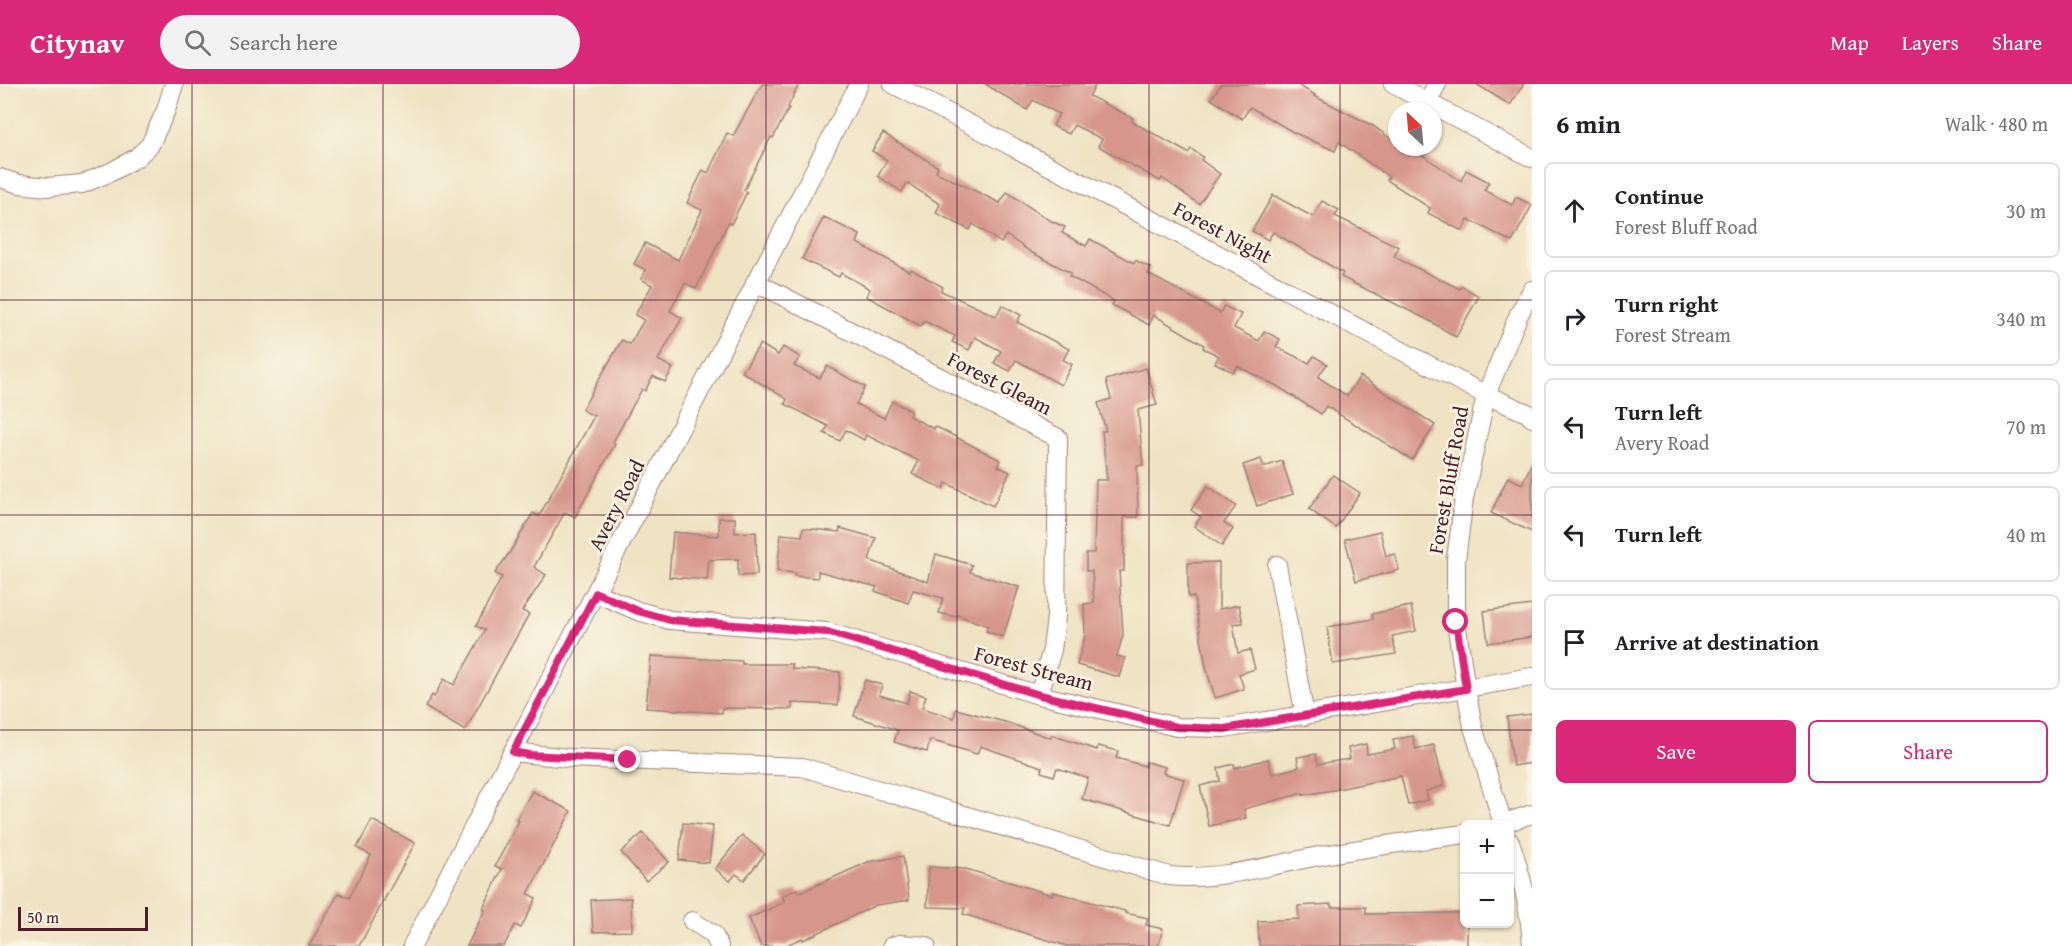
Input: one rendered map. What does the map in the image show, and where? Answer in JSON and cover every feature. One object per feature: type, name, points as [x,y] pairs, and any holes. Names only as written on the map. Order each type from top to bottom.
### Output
[{"type":"street","points":[[0,178],[19,184],[48,186],[82,184],[111,172],[136,158],[150,145],[166,110],[174,84]]},
{"type":"street","name":"Avery Road","points":[[412,946],[859,84]]},
{"type":"street","name":"Forest Night","points":[[893,84],[1486,395],[1527,413],[1532,418]]},
{"type":"street","points":[[1392,84],[1427,102],[1437,84]]},
{"type":"street","points":[[1442,110],[1532,158]]},
{"type":"street","name":"Forest Gleam","points":[[755,282],[1058,438],[1056,617],[1052,650],[1040,695]]},
{"type":"street","name":"Forest Bluff Road","points":[[1502,820],[1473,727],[1466,689],[1456,622],[1456,560],[1464,498],[1486,395],[1519,314],[1532,290]]},
{"type":"street","points":[[1277,565],[1305,716]]},
{"type":"street","name":"Forest Stream","points":[[596,593],[638,611],[670,620],[827,632],[1040,695],[1177,727],[1224,729],[1532,677]]},
{"type":"street","points":[[513,752],[568,758],[802,767],[1070,848],[1169,876],[1186,878],[1460,835]]},
{"type":"street","points":[[1514,820],[1532,814]]},
{"type":"street","points":[[1514,857],[1523,884],[1532,946]]},
{"type":"street","points":[[692,921],[713,934],[719,946]]},
{"type":"street","points":[[892,946],[900,944],[926,946]]},
{"type":"building","points":[[762,84],[799,84],[789,108],[773,138],[771,137],[744,190],[747,192],[731,224],[728,223],[696,289],[685,283],[670,311],[682,318],[658,360],[673,368],[665,382],[653,376],[645,391],[642,389],[575,517],[565,512],[534,567],[546,575],[522,611],[529,614],[465,731],[425,707],[432,695],[434,697],[444,679],[454,685],[485,630],[476,626],[502,577],[495,573],[533,513],[539,516],[594,416],[582,410],[622,340],[630,344],[644,320],[635,315],[652,285],[641,279],[646,270],[634,264],[645,243],[678,260],[702,210],[687,203],[703,170],[708,173],[727,133],[733,136]]},
{"type":"building","points":[[985,84],[1096,84],[1089,96],[1133,118],[1131,121],[1188,153],[1191,149],[1203,157],[1201,160],[1220,174],[1199,204],[1162,178],[1160,181],[1098,146],[1102,139],[1074,125],[1069,134],[1053,126],[1059,114],[1033,100],[1027,110]]},
{"type":"building","points":[[1221,84],[1296,84],[1388,137],[1388,156],[1424,156],[1461,181],[1466,170],[1489,182],[1484,190],[1512,205],[1516,197],[1532,205],[1512,242],[1468,219],[1462,231],[1428,213],[1430,208],[1387,180],[1389,177],[1339,142],[1335,151],[1293,132],[1250,107],[1242,119],[1211,99]]},
{"type":"building","points":[[1476,84],[1524,84],[1510,105]]},
{"type":"building","points":[[883,133],[938,167],[936,172],[1000,203],[1007,192],[1049,220],[1065,227],[1062,233],[1086,246],[1090,239],[1134,263],[1135,260],[1151,268],[1148,274],[1220,313],[1224,306],[1241,314],[1234,328],[1259,341],[1264,331],[1280,339],[1276,347],[1309,363],[1314,356],[1327,364],[1318,377],[1347,396],[1360,376],[1435,425],[1412,460],[1326,406],[1321,414],[1277,386],[1237,366],[1233,372],[1215,363],[1219,356],[1154,315],[1149,325],[1112,305],[1114,301],[1069,276],[1071,273],[1031,252],[1006,235],[1001,243],[973,224],[970,230],[936,213],[940,204],[907,183],[902,192],[878,176],[887,160],[872,151]]},
{"type":"building","points":[[1273,195],[1313,217],[1322,201],[1339,210],[1335,216],[1399,247],[1394,257],[1460,289],[1462,286],[1479,296],[1456,337],[1430,321],[1341,277],[1343,273],[1273,232],[1268,240],[1252,231]]},
{"type":"building","points":[[824,217],[860,235],[857,243],[943,287],[941,291],[996,316],[1002,305],[1021,315],[1017,322],[1069,349],[1063,360],[1072,364],[1061,385],[1016,360],[1010,371],[994,363],[1001,351],[975,337],[969,350],[952,342],[955,336],[924,321],[921,326],[866,296],[870,289],[841,273],[839,277],[802,259]]},
{"type":"building","points":[[760,344],[778,355],[783,347],[800,357],[794,366],[820,378],[827,366],[865,387],[856,404],[884,418],[892,401],[911,411],[909,416],[934,429],[935,426],[1000,460],[998,466],[1010,472],[993,506],[946,483],[943,489],[912,474],[919,461],[866,435],[864,440],[846,430],[840,441],[824,433],[828,426],[785,404],[787,399],[742,372]]},
{"type":"building","points":[[1146,368],[1157,405],[1138,410],[1143,465],[1137,466],[1138,517],[1124,517],[1124,571],[1119,571],[1123,635],[1117,656],[1125,658],[1119,677],[1077,665],[1085,636],[1084,604],[1094,603],[1092,571],[1086,571],[1086,553],[1094,553],[1096,480],[1107,480],[1102,431],[1106,431],[1098,403],[1111,399],[1106,380]]},
{"type":"building","points":[[1261,459],[1264,467],[1282,461],[1293,494],[1257,506],[1243,465]]},
{"type":"building","points":[[1532,463],[1532,532],[1491,513],[1508,477],[1522,484]]},
{"type":"building","points":[[1333,475],[1360,493],[1336,528],[1309,509]]},
{"type":"building","points":[[1208,486],[1236,506],[1224,523],[1233,529],[1222,546],[1194,526],[1201,517],[1191,510]]},
{"type":"building","points":[[719,518],[735,518],[735,533],[756,532],[757,575],[738,576],[738,559],[709,560],[707,580],[669,577],[673,532],[719,536]]},
{"type":"building","points":[[803,528],[839,532],[840,528],[876,538],[869,560],[928,582],[936,554],[972,565],[970,572],[1019,587],[1003,637],[986,631],[988,626],[957,615],[956,617],[939,613],[943,598],[913,590],[908,603],[875,591],[877,587],[818,571],[818,578],[795,576],[795,573],[777,571],[781,534],[802,536]]},
{"type":"building","points":[[1380,531],[1386,556],[1395,554],[1399,570],[1356,581],[1345,539]]},
{"type":"building","points":[[1219,562],[1219,609],[1239,605],[1243,623],[1233,624],[1238,653],[1250,650],[1255,669],[1239,674],[1244,689],[1215,698],[1206,667],[1194,597],[1188,597],[1188,563]]},
{"type":"building","points":[[1532,605],[1532,637],[1488,643],[1484,611]]},
{"type":"building","points":[[1411,606],[1416,631],[1392,636],[1396,654],[1333,664],[1327,627],[1373,619],[1372,614]]},
{"type":"building","points":[[651,656],[742,661],[742,664],[792,664],[792,669],[840,672],[838,705],[792,703],[792,709],[722,708],[722,713],[646,708]]},
{"type":"building","points":[[865,680],[882,685],[879,695],[907,703],[910,691],[926,696],[922,708],[954,718],[956,709],[1005,722],[1051,738],[1052,735],[1097,750],[1098,746],[1118,751],[1116,758],[1145,766],[1146,762],[1165,767],[1163,773],[1184,779],[1170,825],[1082,799],[1088,778],[1057,768],[1054,776],[1041,772],[1042,767],[980,746],[977,754],[930,740],[927,752],[894,742],[898,730],[854,716]]},
{"type":"building","points":[[1532,714],[1532,763],[1513,766],[1507,717]]},
{"type":"building","points":[[1413,736],[1416,749],[1434,745],[1444,786],[1426,791],[1428,800],[1408,805],[1401,776],[1333,790],[1303,795],[1303,793],[1244,809],[1246,818],[1209,826],[1200,786],[1220,781],[1218,768],[1234,764],[1235,768],[1268,759],[1272,774],[1299,767],[1297,757],[1316,754],[1318,764],[1350,759],[1348,748],[1366,744],[1367,754],[1395,749],[1393,740]]},
{"type":"building","points":[[532,791],[571,811],[528,894],[536,898],[521,928],[515,925],[504,946],[467,946],[502,869],[495,866]]},
{"type":"building","points":[[372,820],[415,843],[359,946],[309,946],[339,893],[349,898],[371,855],[357,848]]},
{"type":"building","points":[[683,823],[713,826],[709,863],[679,860]]},
{"type":"building","points":[[643,833],[669,862],[646,881],[621,852]]},
{"type":"building","points":[[742,835],[765,854],[744,880],[736,874],[730,881],[715,869]]},
{"type":"building","points":[[903,856],[909,900],[876,905],[803,940],[802,938],[784,946],[761,946],[749,918],[785,902],[782,896],[797,889],[799,893],[868,862]]},
{"type":"building","points":[[929,867],[966,869],[1052,895],[1053,892],[1148,918],[1146,925],[1163,929],[1158,946],[1067,946],[963,914],[965,908],[927,907]]},
{"type":"building","points":[[631,898],[632,931],[593,932],[591,900]]},
{"type":"building","points":[[1331,904],[1331,907],[1366,907],[1366,914],[1460,913],[1460,928],[1467,928],[1467,946],[1259,946],[1258,921],[1299,919],[1298,906]]},
{"type":"route","points":[[628,760],[568,758],[513,752],[596,593],[638,611],[670,620],[827,632],[1040,695],[1177,727],[1224,729],[1466,689],[1456,622]]}]
